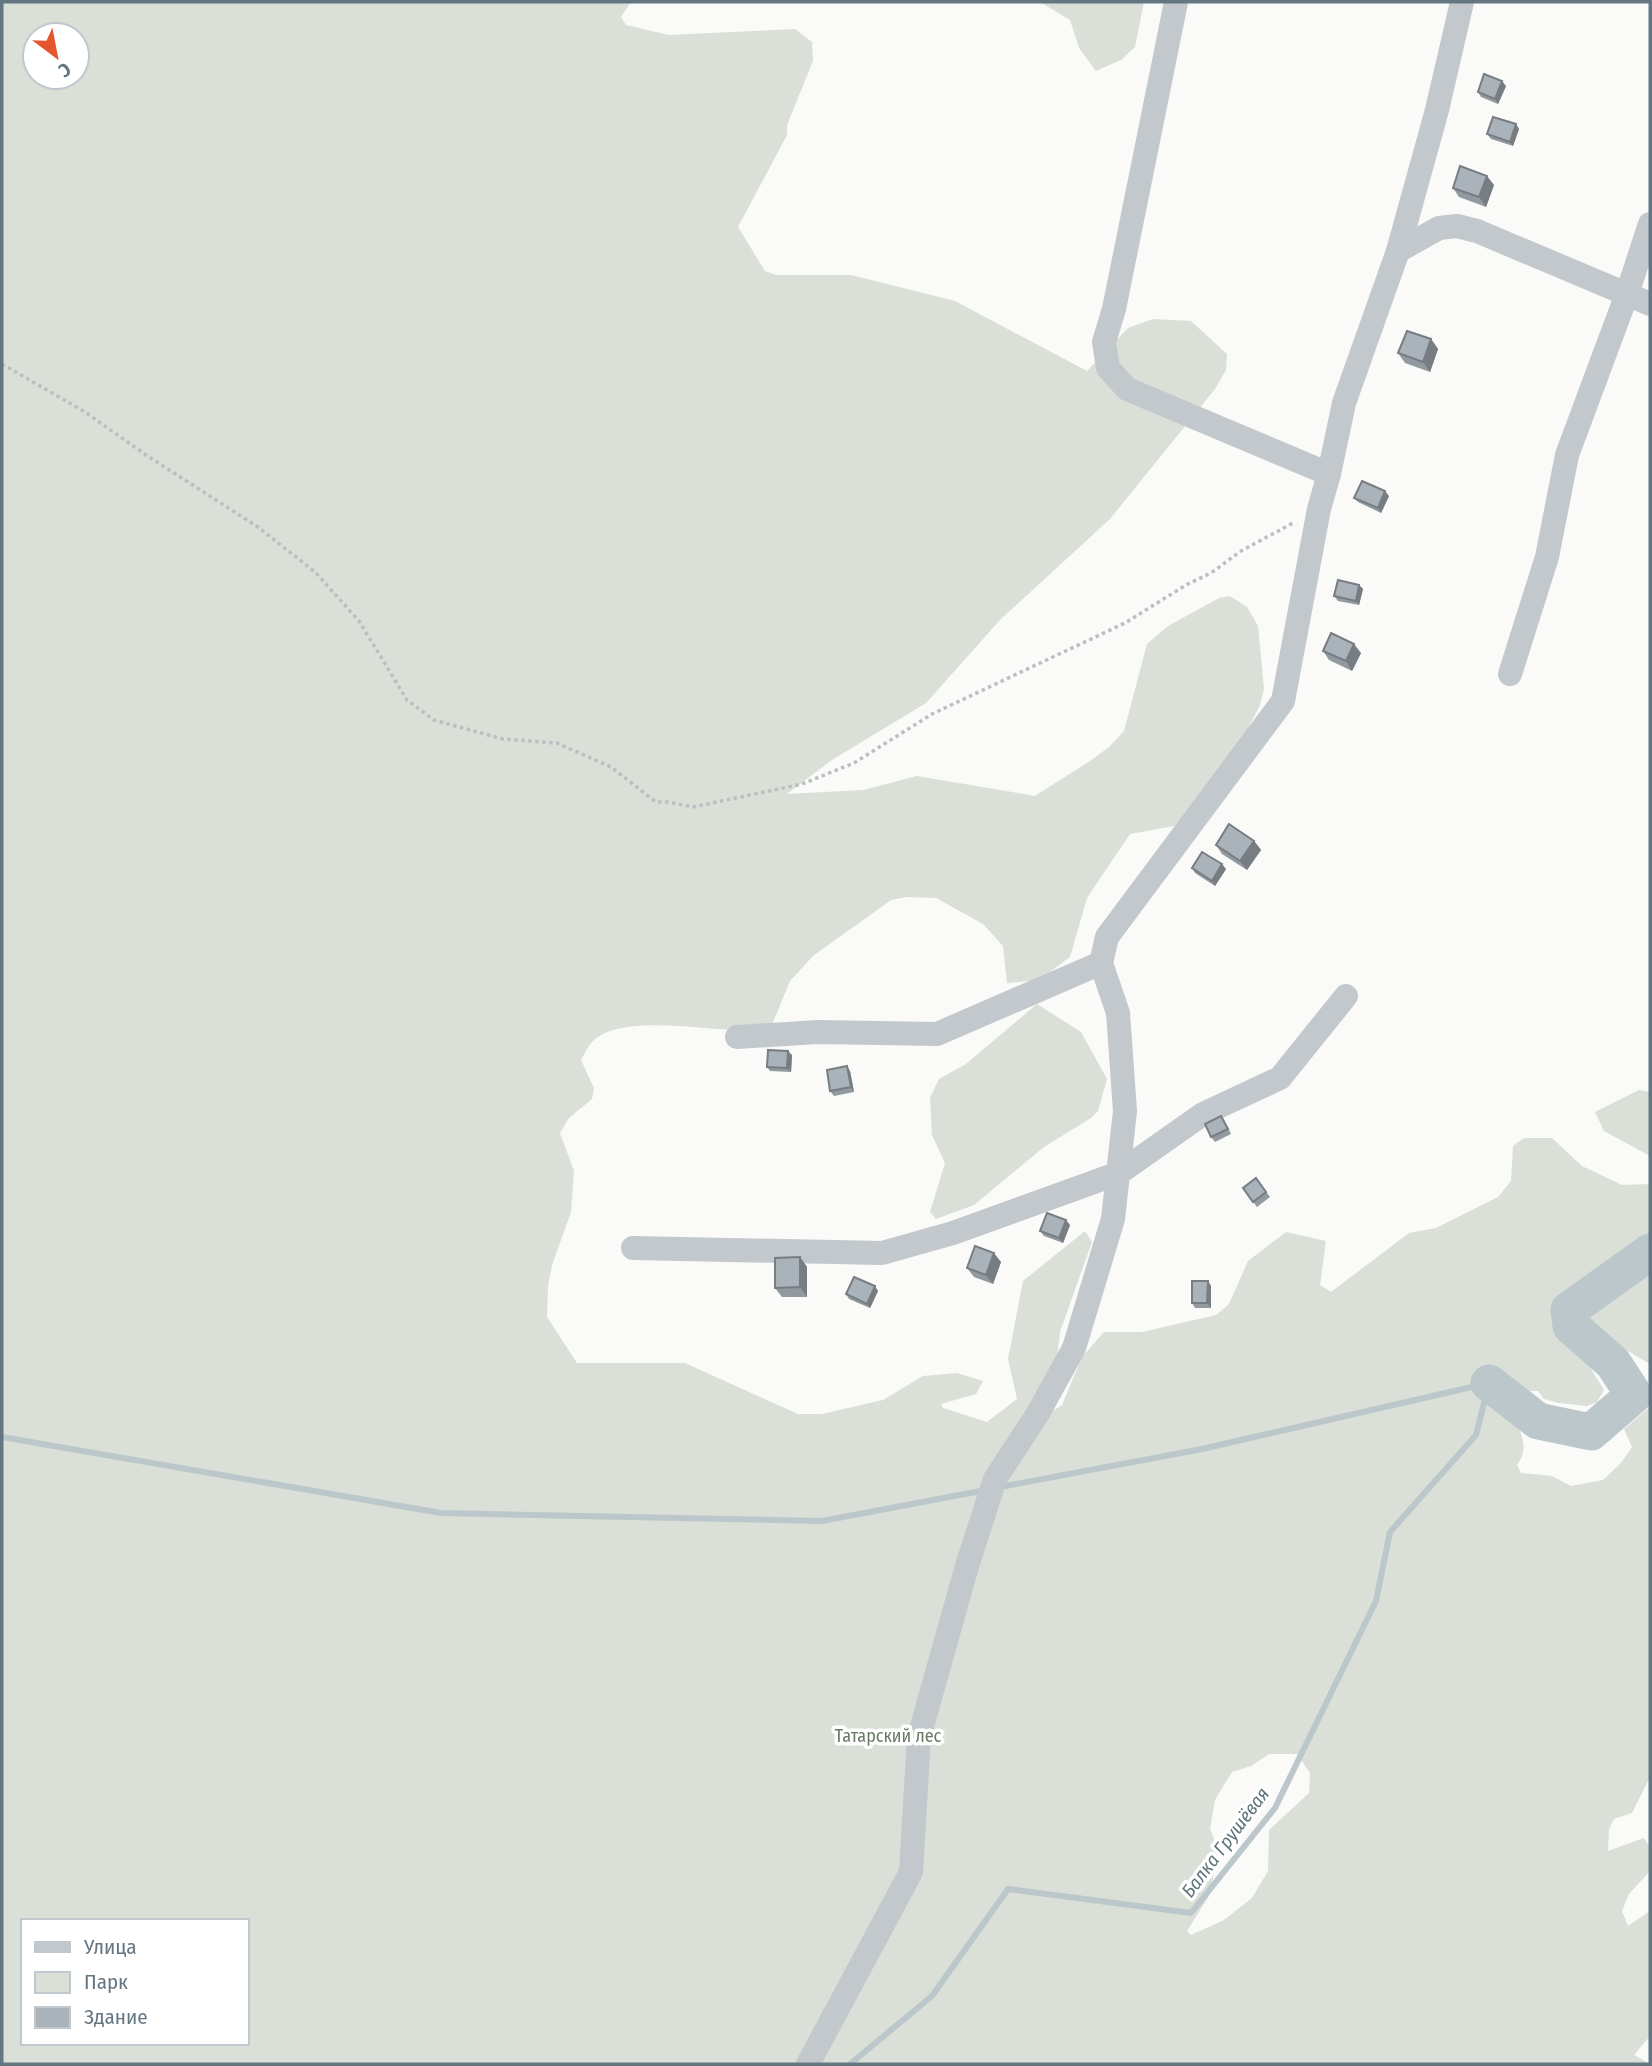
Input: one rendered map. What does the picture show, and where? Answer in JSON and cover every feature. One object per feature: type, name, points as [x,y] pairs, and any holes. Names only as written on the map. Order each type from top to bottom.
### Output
[{"type":"street","points":[[1176,2],[1114,310],[1104,342],[1108,368],[1127,389],[1329,474]]},
{"type":"street","points":[[808,2064],[911,1872],[919,1737],[967,1566],[995,1479],[1037,1415],[1074,1348],[1113,1219],[1125,1111],[1118,1013],[1101,963],[1107,937],[1283,701],[1319,509],[1344,403],[1398,251],[1437,110],[1462,2]]},
{"type":"street","points":[[1510,674],[1546,557],[1567,455],[1650,224]]},
{"type":"street","points":[[1398,251],[1439,228],[1457,226],[1477,231],[1650,303]]},
{"type":"street","points":[[737,1037],[818,1032],[937,1034],[1101,963]]},
{"type":"street","points":[[633,1248],[882,1253],[953,1233],[1119,1173],[1203,1114],[1280,1078],[1346,996]]},
{"type":"path","points":[[2,364],[85,412],[258,527],[315,572],[359,621],[407,700],[434,720],[503,739],[557,743],[611,767],[656,802],[693,807],[803,784],[854,764],[932,714],[1125,623],[1186,584],[1211,573],[1241,551],[1319,509]]},
{"type":"green space","name":"Татарский лес","points":[[2,2],[631,2],[621,17],[626,25],[669,35],[795,29],[812,42],[813,61],[787,125],[787,135],[738,227],[765,271],[776,275],[851,275],[955,301],[1087,371],[1128,328],[1153,319],[1191,321],[1227,354],[1226,370],[1215,389],[1110,519],[1000,620],[926,703],[832,760],[787,794],[863,790],[917,776],[1035,796],[1090,761],[1124,731],[1147,644],[1168,626],[1219,598],[1230,596],[1247,607],[1258,626],[1264,689],[1260,705],[1201,821],[1130,834],[1087,898],[1070,957],[1039,980],[1007,983],[1003,946],[983,924],[936,898],[907,897],[891,900],[813,956],[790,981],[771,1027],[728,1030],[643,1025],[606,1033],[593,1041],[581,1060],[594,1088],[592,1099],[569,1118],[560,1133],[574,1171],[571,1212],[552,1265],[548,1286],[547,1317],[577,1363],[685,1363],[798,1414],[822,1414],[883,1400],[923,1376],[957,1373],[983,1381],[976,1394],[941,1404],[943,1408],[987,1422],[1017,1399],[1008,1359],[1023,1281],[1085,1231],[1092,1242],[1060,1332],[1055,1378],[1025,1429],[1062,1405],[1082,1357],[1104,1332],[1142,1332],[1216,1315],[1229,1304],[1248,1261],[1286,1232],[1326,1241],[1320,1285],[1331,1292],[1409,1233],[1436,1228],[1498,1197],[1511,1181],[1513,1146],[1524,1138],[1552,1138],[1582,1166],[1622,1185],[1650,1184],[1650,1364],[1604,1337],[1590,1341],[1583,1356],[1604,1390],[1597,1402],[1587,1406],[1559,1403],[1544,1399],[1538,1391],[1527,1391],[1518,1409],[1523,1452],[1517,1465],[1521,1473],[1552,1476],[1571,1486],[1603,1480],[1621,1463],[1632,1447],[1624,1429],[1650,1407],[1650,1777],[1632,1813],[1614,1819],[1609,1829],[1608,1851],[1644,1838],[1650,1848],[1650,1871],[1629,1894],[1622,1911],[1628,1926],[1650,1911],[1650,2036],[1634,2055],[1650,2064],[2,2064]],"holes":[[[1269,1754],[1297,1754],[1310,1773],[1309,1793],[1269,1830],[1268,1871],[1252,1898],[1224,1920],[1191,1935],[1187,1931],[1209,1896],[1219,1852],[1210,1829],[1215,1800],[1232,1772],[1251,1766]]]},
{"type":"green space","points":[[1040,2],[1144,2],[1135,47],[1121,60],[1096,71],[1079,48],[1070,20]]},
{"type":"green space","points":[[1037,1004],[1081,1032],[1107,1079],[1098,1111],[1044,1147],[974,1205],[936,1219],[930,1212],[945,1163],[932,1135],[930,1098],[939,1079],[966,1064]]},
{"type":"green space","points":[[1639,1090],[1650,1092],[1650,1156],[1604,1131],[1595,1112]]},
{"type":"building","points":[[1484,74],[1502,81],[1495,99],[1478,92]]},
{"type":"building","points":[[1493,117],[1516,124],[1510,142],[1487,134]]},
{"type":"building","points":[[1460,166],[1487,176],[1479,197],[1453,188]]},
{"type":"building","points":[[1407,331],[1431,339],[1423,362],[1398,353]]},
{"type":"building","points":[[1362,481],[1385,491],[1378,508],[1354,498]]},
{"type":"building","points":[[1338,580],[1359,585],[1356,601],[1334,596]]},
{"type":"building","points":[[1331,633],[1354,644],[1346,661],[1323,651]]},
{"type":"building","points":[[1229,824],[1254,841],[1240,861],[1216,845]]},
{"type":"building","points":[[1202,852],[1222,864],[1212,881],[1192,868]]},
{"type":"building","points":[[768,1050],[788,1051],[787,1068],[767,1067]]},
{"type":"building","points":[[847,1066],[851,1087],[830,1091],[827,1070]]},
{"type":"building","points":[[1221,1116],[1228,1129],[1211,1137],[1205,1124]]},
{"type":"building","points":[[1256,1178],[1266,1192],[1253,1202],[1243,1188]]},
{"type":"building","points":[[1047,1213],[1066,1220],[1059,1238],[1040,1231]]},
{"type":"building","points":[[975,1246],[994,1253],[986,1275],[967,1268]]},
{"type":"building","points":[[800,1257],[800,1287],[775,1288],[775,1258]]},
{"type":"building","points":[[854,1277],[875,1286],[867,1304],[846,1294]]},
{"type":"building","points":[[1192,1281],[1208,1281],[1207,1303],[1192,1303]]},
{"type":"waterway","points":[[1489,1383],[1538,1421],[1591,1432],[1634,1395],[1613,1363],[1571,1326],[1569,1310],[1650,1252]]},
{"type":"waterway","name":"Балка Грушёвая","points":[[850,2064],[932,1996],[1008,1889],[1191,1913],[1275,1808],[1376,1601],[1390,1532],[1476,1435],[1489,1383],[1202,1449],[1000,1487]]},
{"type":"waterway","points":[[2,1437],[441,1513],[822,1521],[986,1490]]}]
